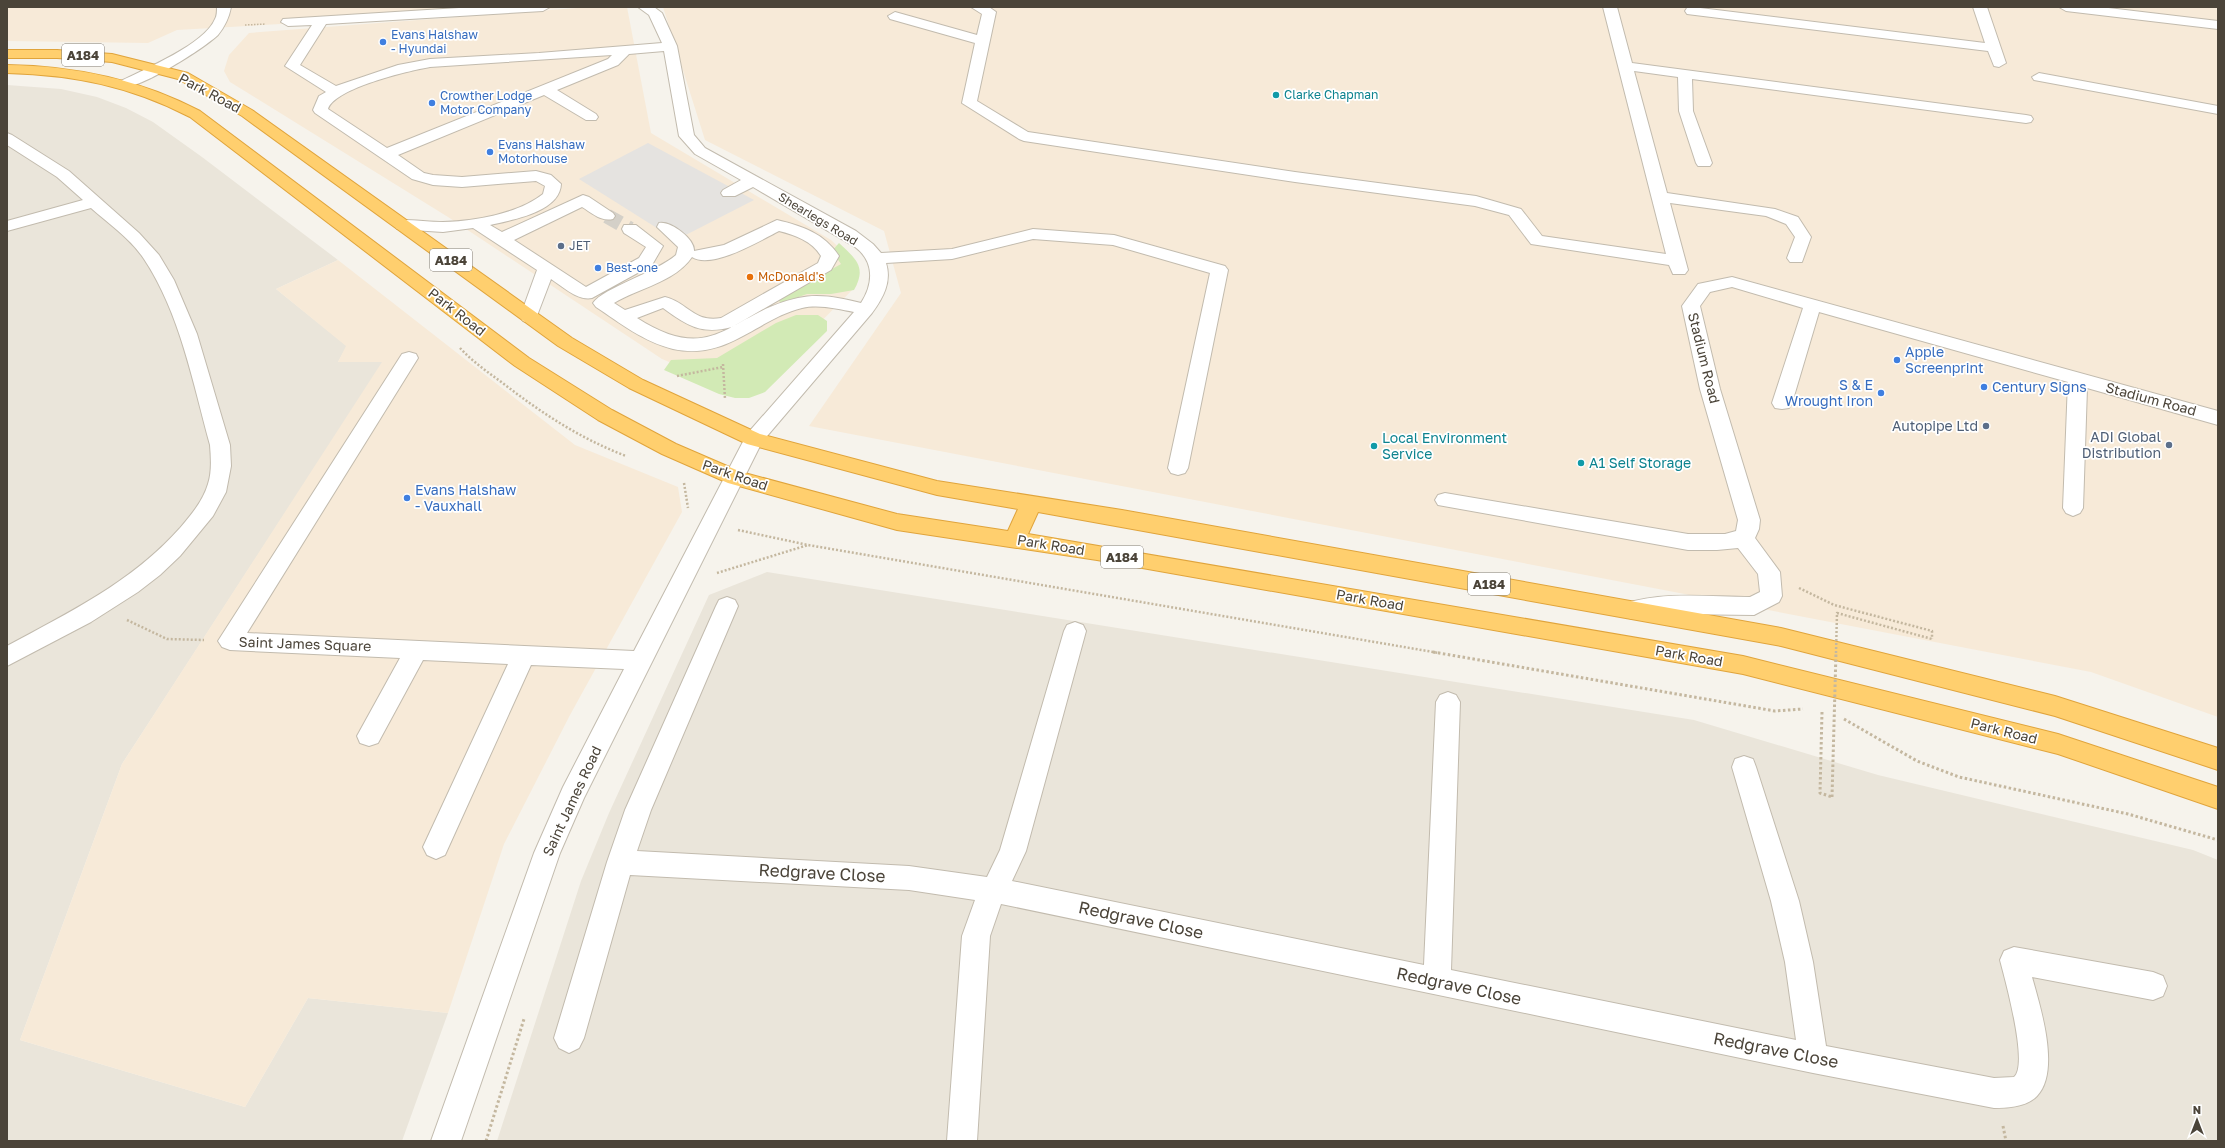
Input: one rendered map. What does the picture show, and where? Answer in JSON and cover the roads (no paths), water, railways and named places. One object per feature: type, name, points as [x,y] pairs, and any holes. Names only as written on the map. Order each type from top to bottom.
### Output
[{"type":"highway","name":"A184","points":[[7,54],[90,55],[157,68]]},
{"type":"highway","name":"Park Road","points":[[157,68],[183,76],[247,113],[565,342],[636,384],[754,439],[936,488],[1122,518],[1780,637],[2055,706],[2218,760]]},
{"type":"highway","name":"A184","points":[[7,69],[64,71],[126,84]]},
{"type":"highway","name":"Park Road","points":[[126,84],[156,94],[195,114],[522,362],[605,415],[668,449],[735,478],[897,522],[1105,554],[1743,665],[2058,744],[2218,798]]},
{"type":"highway","points":[[1015,540],[1031,504]]},
{"type":"street","points":[[126,84],[191,49],[218,26],[223,19],[224,7]]},
{"type":"street","points":[[288,22],[542,7]]},
{"type":"street","name":"Shearlegs Road","points":[[645,7],[655,13],[670,46],[687,136],[700,151],[850,235],[871,252],[880,274],[877,293],[866,309],[754,439],[735,478]]},
{"type":"street","points":[[978,7],[989,12],[969,103],[1024,136],[1295,177],[1476,201],[1515,212],[1537,240],[1678,265],[1610,7]]},
{"type":"street","points":[[1980,7],[1999,63]]},
{"type":"street","points":[[2066,7],[2218,25]]},
{"type":"street","points":[[1692,11],[1994,48]]},
{"type":"street","points":[[895,16],[983,41]]},
{"type":"street","points":[[322,20],[292,66],[336,92]]},
{"type":"street","points":[[403,225],[443,227],[476,223],[540,204],[549,197],[553,190],[553,184],[545,178],[536,176],[464,183],[431,180],[418,176],[320,110],[324,99],[336,92],[402,68],[430,63],[670,46]]},
{"type":"street","points":[[385,155],[613,62],[625,50]]},
{"type":"street","points":[[1625,66],[2026,119]]},
{"type":"street","points":[[1685,74],[1686,111],[1704,163]]},
{"type":"street","points":[[2039,77],[2218,110]]},
{"type":"street","points":[[546,90],[591,117]]},
{"type":"street","points":[[7,138],[63,174],[95,202],[150,255],[165,280],[188,334],[220,445],[222,463],[220,478],[211,501],[188,534],[153,570],[101,607],[7,657]]},
{"type":"street","points":[[729,193],[752,180]]},
{"type":"street","points":[[1660,197],[1769,212],[1792,221],[1804,237],[1796,258]]},
{"type":"street","points":[[502,239],[583,200],[606,216]]},
{"type":"street","points":[[7,226],[95,202]]},
{"type":"street","points":[[476,223],[502,239],[546,270],[586,294],[646,261],[655,246],[630,229]]},
{"type":"street","points":[[649,278],[665,302],[699,325],[720,325],[726,323],[825,266],[830,256],[826,247],[797,230],[777,225],[726,252],[699,255],[682,260],[649,278],[620,291],[602,302],[654,336],[672,343],[698,345],[718,342],[735,336],[788,307],[800,303],[812,302],[866,309]]},
{"type":"street","points":[[665,227],[686,246],[686,253],[682,260]]},
{"type":"street","points":[[874,259],[952,254],[1033,234],[1114,240],[1219,270],[1178,468]]},
{"type":"street","points":[[529,317],[546,270]]},
{"type":"street","name":"Stadium Road","points":[[1743,538],[1749,531],[1749,520],[1710,389],[1691,306],[1704,288],[1732,282],[2218,418]]},
{"type":"street","points":[[625,317],[638,310],[665,302]]},
{"type":"street","points":[[1782,403],[1805,326],[1814,305]]},
{"type":"street","name":"Saint James Square","points":[[409,358],[230,641],[524,654],[642,661]]},
{"type":"street","points":[[2073,508],[2078,380]]},
{"type":"street","name":"Saint James Road","points":[[446,1141],[547,853],[572,795],[735,478]]},
{"type":"street","points":[[1445,500],[1688,542],[1722,542],[1743,538],[1769,572],[1771,596],[1754,606],[1676,605],[1632,610]]},
{"type":"street","points":[[569,1038],[620,862],[638,810],[726,606]]},
{"type":"street","points":[[962,1141],[976,936],[982,915],[993,890],[1013,852],[1075,631]]},
{"type":"street","points":[[369,736],[417,649]]},
{"type":"street","points":[[436,847],[524,654]]},
{"type":"street","points":[[1437,981],[1448,702]]},
{"type":"street","points":[[1744,767],[1785,901],[1799,962],[1813,1058]]},
{"type":"street","name":"Redgrave Close","points":[[620,862],[909,878],[993,890],[1813,1058],[1994,1093],[2020,1090],[2030,1082],[2033,1070],[2032,1049],[2014,960],[2152,986]]},
{"type":"tunnel","points":[[607,216],[630,229]]},
{"type":"place","name":"Evans Halshaw - Hyundai","points":[[383,42]]},
{"type":"place","name":"Clarke Chapman","points":[[1276,95]]},
{"type":"place","name":"Crowther Lodge Motor Company","points":[[432,103]]},
{"type":"place","name":"Evans Halshaw Motorhouse","points":[[490,152]]},
{"type":"place","name":"JET","points":[[561,246]]},
{"type":"place","name":"Best-one","points":[[598,268]]},
{"type":"place","name":"McDonald's","points":[[750,277]]},
{"type":"place","name":"Apple Screenprint","points":[[1897,360]]},
{"type":"place","name":"Century Signs","points":[[1984,387]]},
{"type":"place","name":"S & E Wrought Iron","points":[[1881,393]]},
{"type":"place","name":"Autopipe Ltd","points":[[1986,426]]},
{"type":"place","name":"ADI Global Distribution","points":[[2169,445]]},
{"type":"place","name":"Local Environment Service","points":[[1374,446]]},
{"type":"place","name":"A1 Self Storage","points":[[1581,463]]},
{"type":"place","name":"Evans Halshaw - Vauxhall","points":[[407,498]]}]
